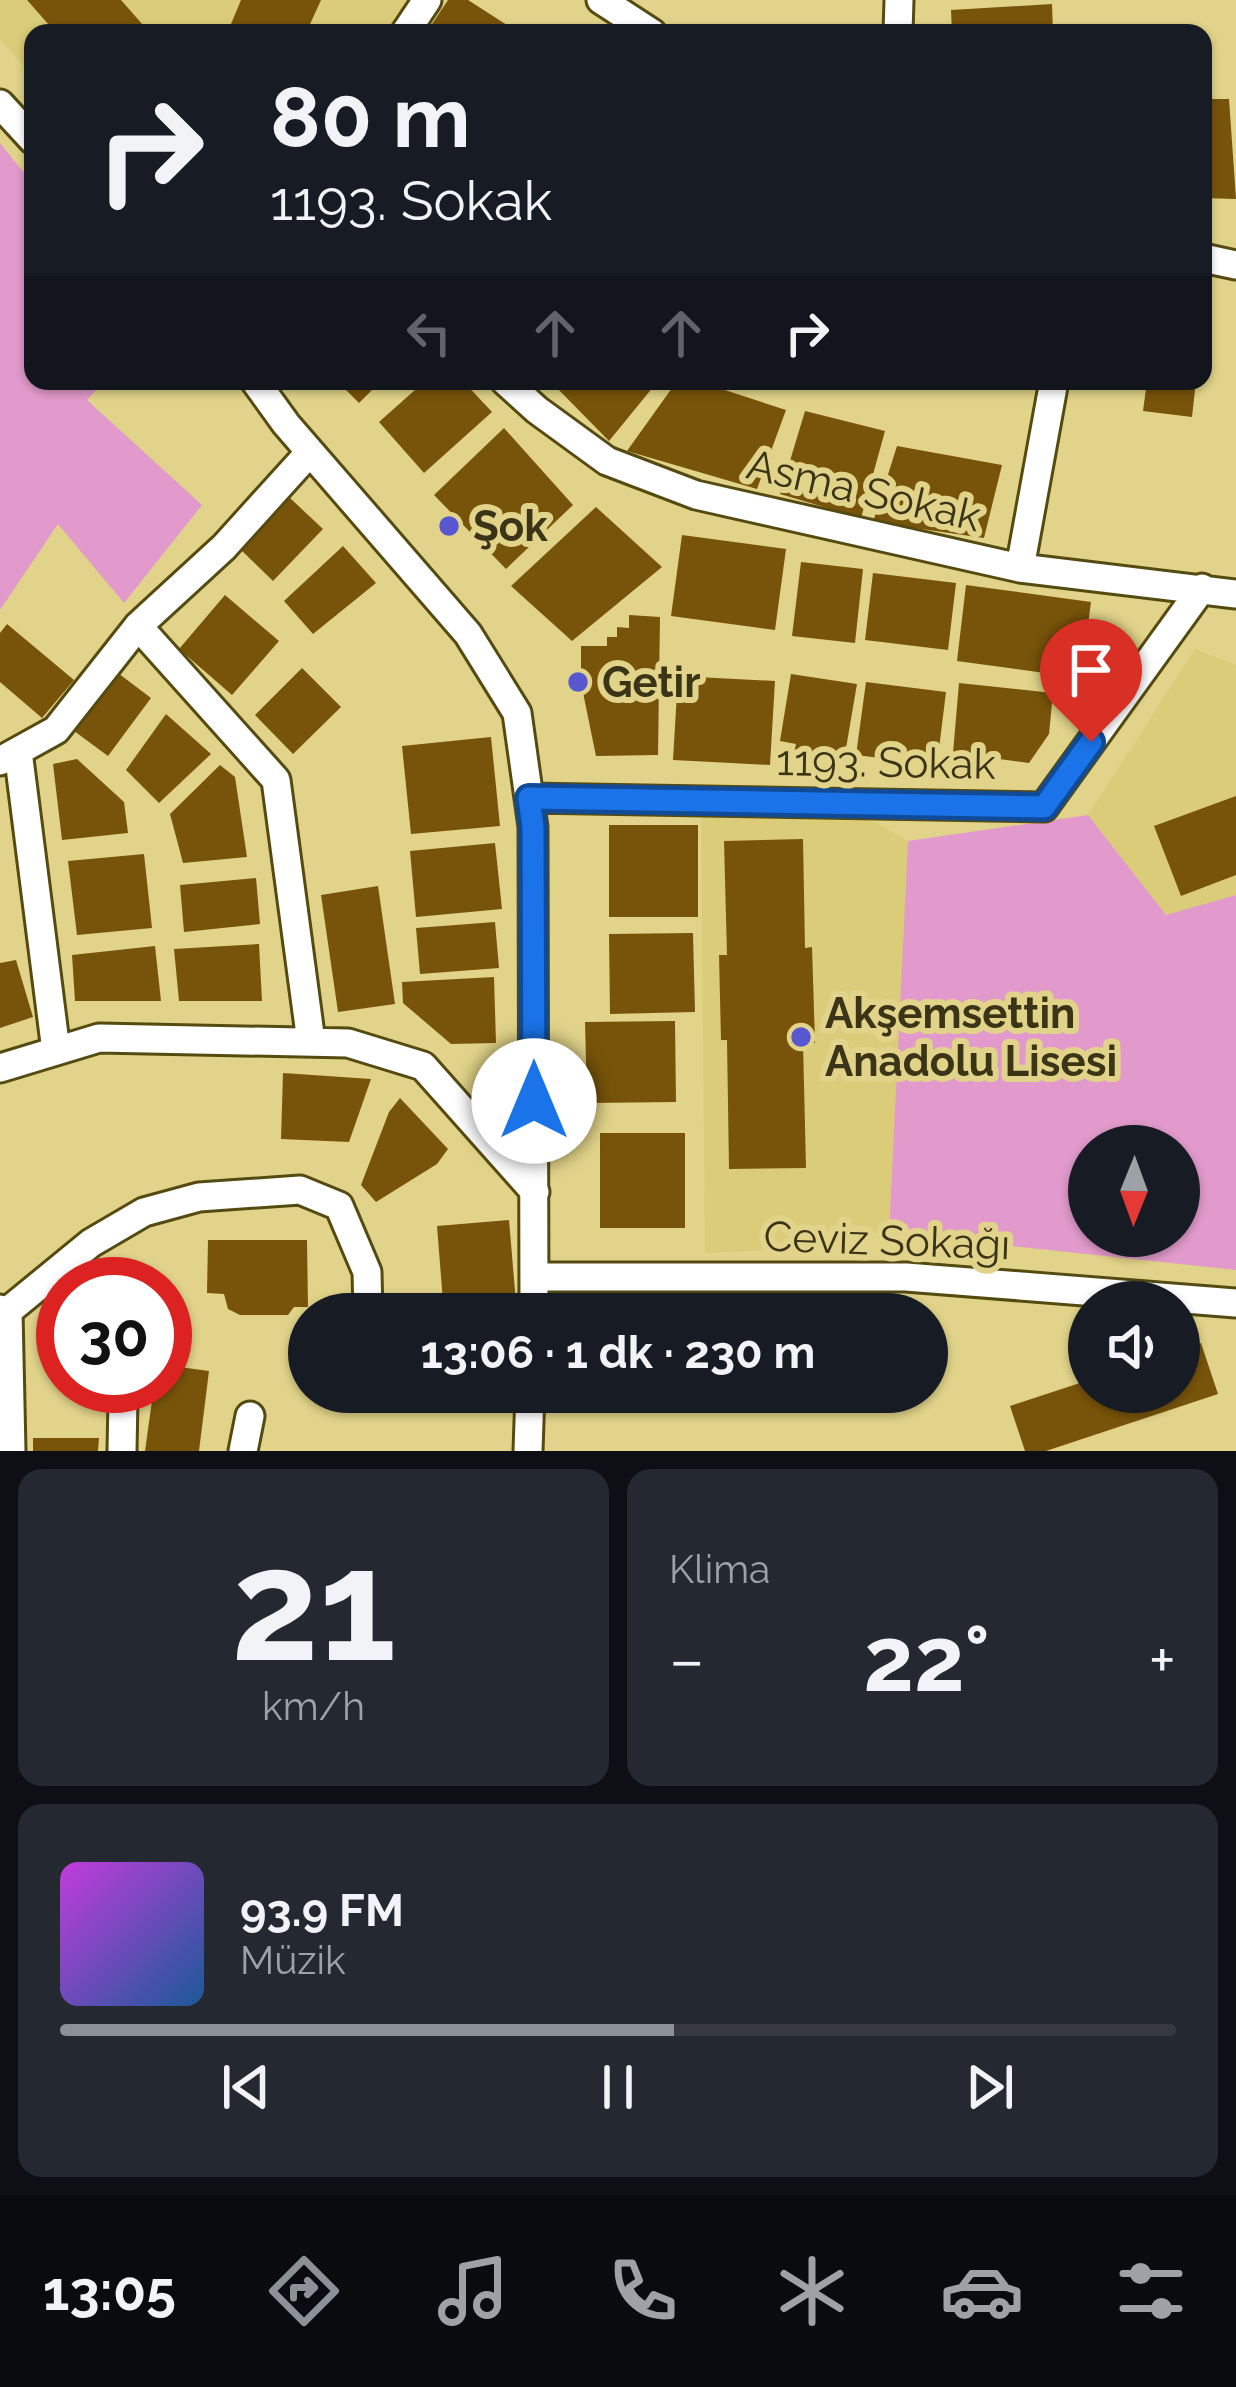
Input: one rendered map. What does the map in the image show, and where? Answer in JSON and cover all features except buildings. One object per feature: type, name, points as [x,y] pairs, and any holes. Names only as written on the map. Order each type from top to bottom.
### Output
[{"type":"street","points":[[601,0],[638,24]]},
{"type":"street","points":[[0,104],[24,130]]},
{"type":"street","points":[[264,390],[310,452],[468,634],[517,713],[533,827],[535,1293]]},
{"type":"street","name":"Asma Sokak","points":[[516,390],[607,461],[696,495],[1019,568],[1236,594]]},
{"type":"street","points":[[1019,568],[1052,390]]},
{"type":"street","points":[[56,1051],[9,756],[56,730],[138,626],[224,547],[310,452]]},
{"type":"street","name":"1193. Sokak","points":[[529,798],[1044,807],[1202,588]]},
{"type":"street","points":[[138,626],[277,780],[311,1042]]},
{"type":"street","points":[[0,1068],[99,1038],[348,1042],[423,1066],[535,1192]]},
{"type":"street","points":[[11,1451],[4,1310],[91,1244],[144,1212],[199,1197],[300,1190],[339,1206],[367,1272],[368,1293]]},
{"type":"street","name":"Ceviz Sokağı","points":[[536,1277],[906,1277],[1236,1303]]},
{"type":"street","points":[[122,1451],[123,1413]]},
{"type":"street","points":[[528,1451],[529,1413]]},
{"type":"street","points":[[244,1451],[250,1416]]},
{"type":"shaded area","points":[[0,0],[416,0],[401,24],[24,24],[24,67],[0,39]]},
{"type":"shaded area","points":[[0,143],[24,173],[24,390],[96,390],[87,400],[202,505],[124,603],[58,524],[0,610]]},
{"type":"shaded area","points":[[1195,649],[1236,665],[1236,895],[1166,915],[1088,815]]},
{"type":"shaded area","name":"Akşemsettin Anadolu Lisesi","points":[[701,813],[797,813],[875,822],[908,841],[889,1233],[841,1233],[838,1247],[705,1253]]},
{"type":"shaded area","points":[[1088,815],[1166,915],[1236,895],[1236,1270],[1114,1257],[1200,1257],[1200,1125],[1068,1125],[1068,1252],[889,1233],[908,841]]},
{"type":"place","name":"Şok","points":[[449,526]]},
{"type":"place","name":"Getir","points":[[578,682]]},
{"type":"place","name":"Akşemsettin Anadolu Lisesi","points":[[801,1037]]},
{"type":"route","points":[[534,1101],[529,798],[1044,807],[1091,742]]}]
